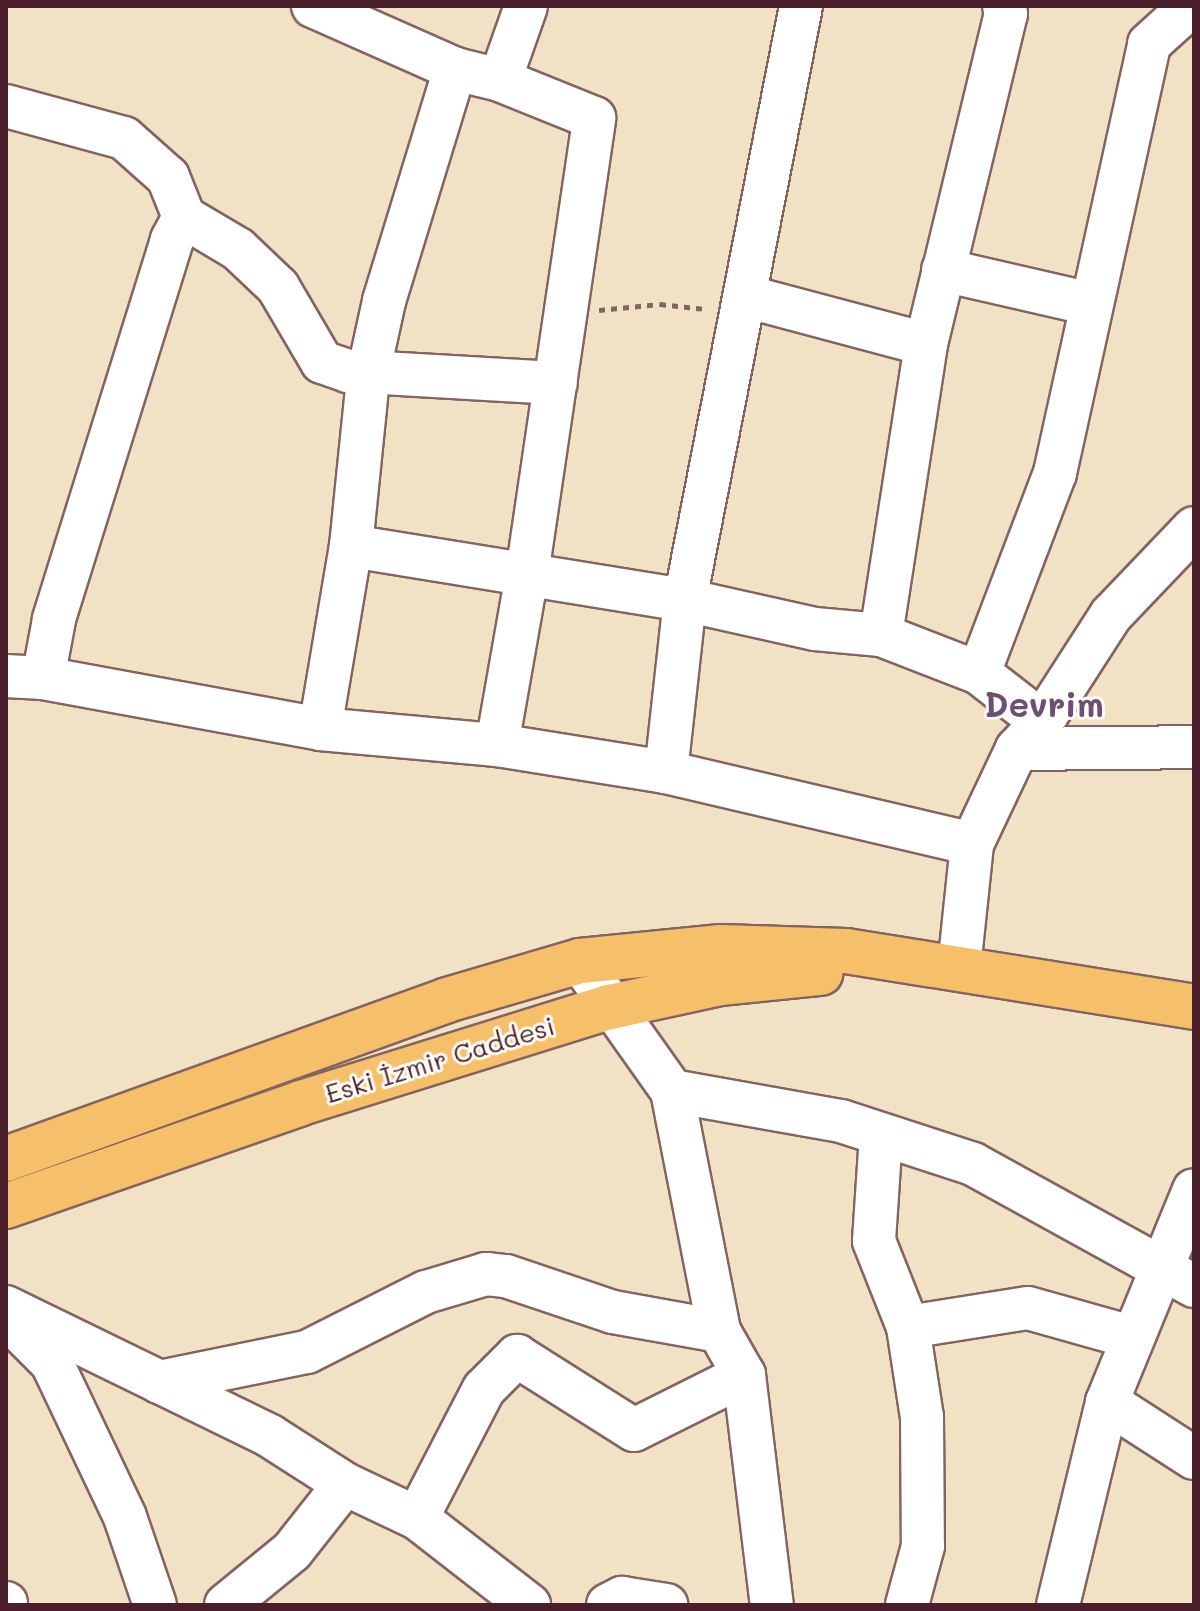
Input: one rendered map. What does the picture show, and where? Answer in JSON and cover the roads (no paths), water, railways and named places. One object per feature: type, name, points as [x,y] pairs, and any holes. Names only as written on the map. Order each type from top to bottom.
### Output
[{"type":"main road","name":"Eski İzmir Caddesi","points":[[6,1159],[447,1000],[580,961],[721,947],[846,951],[886,960],[959,968],[1194,1007]]},
{"type":"main road","name":"Eski İzmir Caddesi","points":[[6,1206],[301,1103],[610,1007],[720,983],[840,971],[886,960]]},
{"type":"street","points":[[313,6],[455,69],[500,80],[594,118],[527,574],[497,745]]},
{"type":"street","points":[[500,80],[526,6]]},
{"type":"street","points":[[666,772],[685,600],[801,6]]},
{"type":"street","points":[[881,635],[926,344],[1006,14],[1004,6]]},
{"type":"street","points":[[979,673],[1055,473],[1149,44],[1181,15],[1179,6]]},
{"type":"street","points":[[320,729],[351,546],[369,370],[384,301],[455,69]]},
{"type":"street","points":[[6,106],[124,138],[168,177],[184,217],[238,249],[278,287],[322,362],[348,371],[556,383]]},
{"type":"street","points":[[184,217],[172,240],[58,604],[24,677],[320,729],[497,745],[666,772],[972,844]]},
{"type":"street","points":[[943,270],[1091,304]]},
{"type":"street","points":[[743,304],[926,344]]},
{"type":"street","points":[[959,968],[972,844],[1029,736],[1111,615],[1194,528]]},
{"type":"street","points":[[351,546],[685,600],[815,629],[881,635],[979,673],[1029,736],[1194,747]]},
{"type":"street","points":[[580,961],[672,1091],[719,1331],[744,1375],[772,1605]]},
{"type":"street","points":[[672,1091],[841,1121],[973,1164],[1178,1276]]},
{"type":"street","points":[[881,1135],[874,1241],[908,1327],[922,1417],[923,1546],[907,1605]]},
{"type":"street","points":[[1058,1605],[1107,1402],[1131,1337],[1178,1276],[1194,1190]]},
{"type":"street","points":[[159,1382],[307,1352],[426,1292],[486,1274],[506,1276],[613,1312],[719,1331]]},
{"type":"street","points":[[6,1307],[270,1436],[345,1484],[417,1518],[529,1605]]},
{"type":"street","points":[[908,1327],[1028,1308],[1131,1337]]},
{"type":"street","points":[[6,1317],[52,1363],[125,1517],[155,1605]]},
{"type":"street","points":[[417,1518],[484,1389],[517,1356],[634,1430],[744,1375]]},
{"type":"street","points":[[1107,1402],[1194,1458]]},
{"type":"street","points":[[226,1605],[292,1551],[345,1484]]},
{"type":"street","points":[[608,1605],[622,1598],[665,1605]]},
{"type":"district","name":"Devrim","points":[[1044,704]]}]
